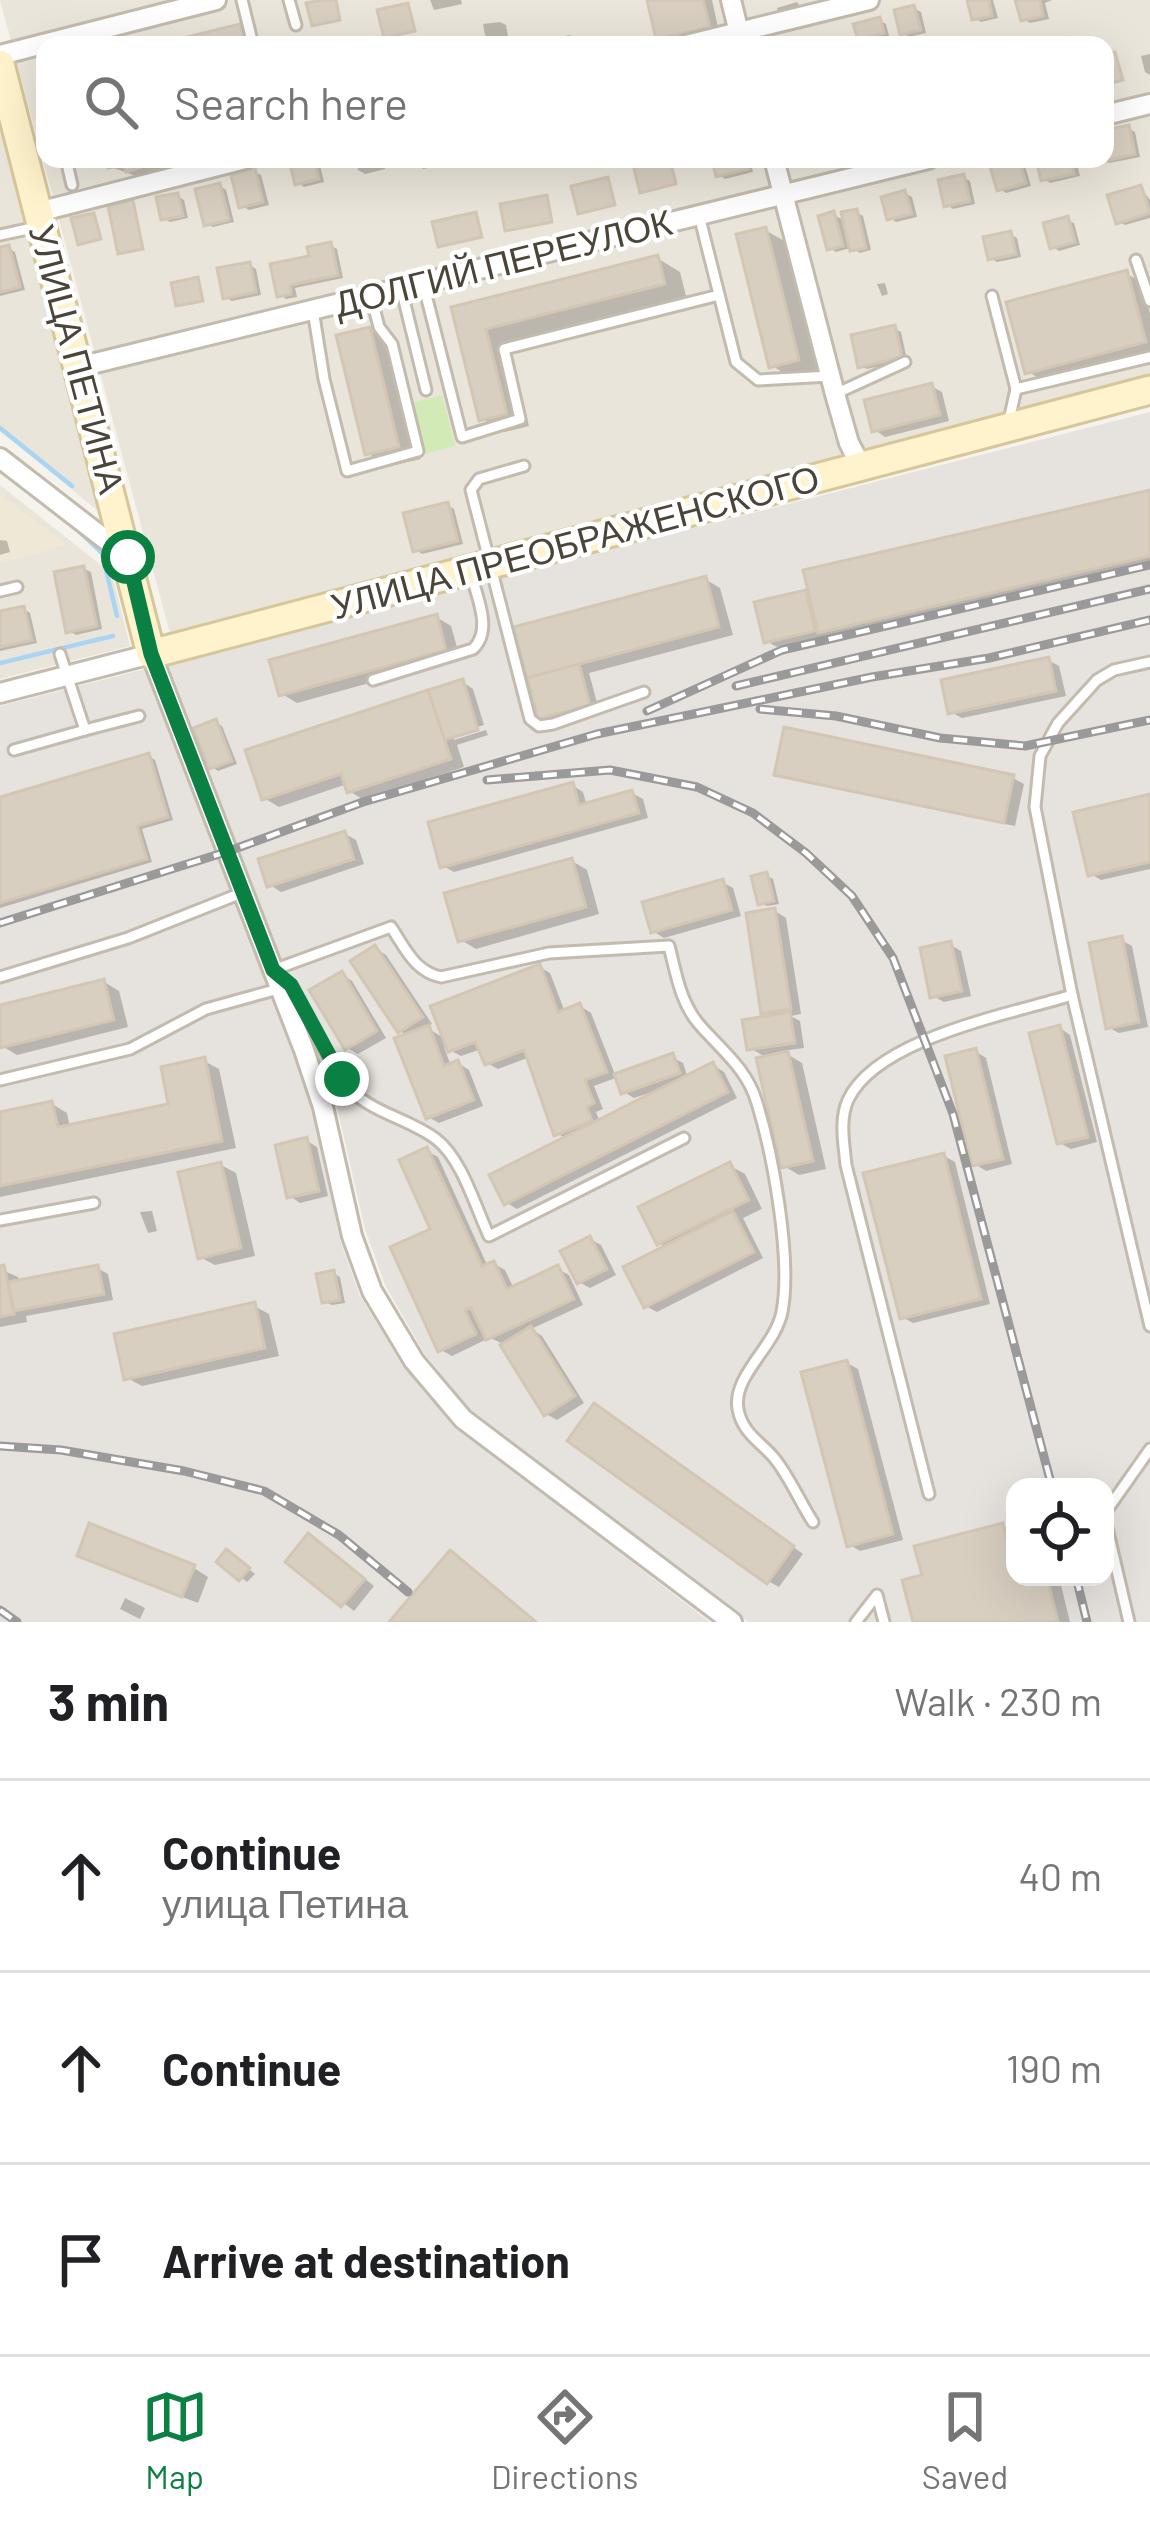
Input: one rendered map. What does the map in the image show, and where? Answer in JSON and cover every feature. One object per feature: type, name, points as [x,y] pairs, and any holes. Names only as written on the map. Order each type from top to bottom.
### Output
[{"type":"street","points":[[75,36],[216,0]]},
{"type":"street","points":[[731,0],[740,36]]},
{"type":"street","points":[[747,36],[869,0]]},
{"type":"street","points":[[0,55],[36,46]]},
{"type":"street","name":"УЛИЦА ПЕТИНА","points":[[0,64],[34,151],[40,219],[151,654]]},
{"type":"street","points":[[1114,113],[1150,104]]},
{"type":"street","points":[[40,219],[209,168]]},
{"type":"street","points":[[777,168],[832,385],[861,466]]},
{"type":"street","name":"ДОЛГИЙ ПЕРЕУЛОК","points":[[79,367],[891,168]]},
{"type":"street","name":"УЛИЦА ПРЕОБРАЖЕНСКОГО","points":[[0,693],[1150,390]]},
{"type":"street","points":[[0,458],[128,557]]},
{"type":"street","points":[[151,654],[323,1107],[352,1236],[372,1291],[414,1360],[463,1419],[732,1622]]},
{"type":"lane","points":[[242,0],[251,36]]},
{"type":"lane","points":[[290,0],[296,25]]},
{"type":"lane","points":[[68,168],[73,185]]},
{"type":"lane","points":[[699,215],[736,362],[758,380],[832,385],[905,362]]},
{"type":"lane","points":[[0,235],[40,219]]},
{"type":"lane","points":[[1136,260],[1150,299]]},
{"type":"lane","points":[[423,283],[462,437],[520,419],[504,349],[719,295]]},
{"type":"lane","points":[[401,288],[426,390]]},
{"type":"lane","points":[[313,310],[347,471],[418,451],[392,344],[379,327],[371,296]]},
{"type":"lane","points":[[992,296],[1016,389],[1008,428]]},
{"type":"lane","points":[[1016,389],[1150,357]]},
{"type":"lane","points":[[374,680],[472,649],[482,640],[471,490],[479,479],[524,466]]},
{"type":"lane","points":[[479,566],[530,719],[539,727],[644,692]]},
{"type":"lane","points":[[0,591],[17,587]]},
{"type":"lane","points":[[60,654],[85,730]]},
{"type":"lane","points":[[1150,662],[1114,670],[1097,680],[1058,723],[1040,756],[1035,807],[1072,995],[1150,1325]]},
{"type":"lane","points":[[14,750],[139,716]]},
{"type":"lane","points":[[0,977],[128,938],[244,892]]},
{"type":"lane","points":[[0,1081],[130,1049],[206,1009],[391,927],[415,963],[441,977],[549,953],[669,946],[683,1000],[747,1078],[758,1102],[780,1217],[782,1313],[770,1344],[740,1384],[737,1404],[743,1427],[778,1462],[813,1522]]},
{"type":"lane","points":[[277,979],[291,985],[356,1096],[421,1129],[448,1150],[489,1236],[684,1138]]},
{"type":"lane","points":[[929,1494],[845,1165],[844,1114],[859,1084],[904,1051],[1072,995]]},
{"type":"lane","points":[[0,1220],[94,1203]]},
{"type":"lane","points":[[1114,1503],[1150,1449]]},
{"type":"lane","points":[[1114,1554],[1130,1622]]},
{"type":"lane","points":[[856,1622],[877,1595],[884,1622]]},
{"type":"shaded area","points":[[0,0],[1150,0],[1150,383],[171,637],[45,168],[1114,168],[1114,36],[36,36],[36,134]]},
{"type":"shaded area","points":[[0,120],[103,515],[0,430]]},
{"type":"shaded area","points":[[1150,412],[1150,1622],[748,1622],[471,1411],[424,1353],[385,1285],[365,1229],[336,1103],[167,662]]},
{"type":"shaded area","points":[[0,485],[112,574],[130,646],[0,679]]},
{"type":"shaded area","points":[[0,494],[67,545],[0,563]]},
{"type":"shaded area","points":[[145,669],[313,1109],[340,1240],[360,1296],[403,1366],[453,1425],[710,1622],[0,1622],[0,706]]},
{"type":"green space","points":[[442,395],[455,446],[425,454],[412,403]]},
{"type":"building","points":[[336,0],[340,20],[312,26],[306,3]]},
{"type":"building","points":[[647,0],[703,0],[710,27],[655,36]]},
{"type":"building","points":[[967,0],[989,0],[992,16],[972,20]]},
{"type":"building","points":[[1015,0],[1040,0],[1043,16],[1021,21]]},
{"type":"building","points":[[408,3],[415,31],[384,36],[377,10]]},
{"type":"building","points":[[914,5],[921,30],[900,35],[894,10]]},
{"type":"building","points":[[880,17],[884,33],[857,36],[853,24]]},
{"type":"building","points":[[240,24],[243,36],[191,36]]},
{"type":"building","points":[[1114,52],[1123,80],[1114,82]]},
{"type":"building","points":[[1129,125],[1135,154],[1114,159],[1114,128]]},
{"type":"building","points":[[255,168],[263,202],[239,208],[231,175]]},
{"type":"building","points":[[291,168],[316,168],[319,179],[295,185]]},
{"type":"building","points":[[634,168],[672,168],[676,184],[640,193]]},
{"type":"building","points":[[714,168],[748,168],[748,169],[716,177]]},
{"type":"building","points":[[991,168],[1022,168],[1026,183],[997,191]]},
{"type":"building","points":[[1038,168],[1073,168],[1074,174],[1041,181]]},
{"type":"building","points":[[964,174],[970,201],[944,207],[938,180]]},
{"type":"building","points":[[608,177],[615,205],[578,214],[571,186]]},
{"type":"building","points":[[220,183],[229,220],[204,226],[195,189]]},
{"type":"building","points":[[1141,185],[1150,213],[1116,224],[1107,195]]},
{"type":"building","points":[[905,190],[912,214],[887,220],[881,197]]},
{"type":"building","points":[[178,193],[183,216],[161,220],[156,197]]},
{"type":"building","points":[[547,195],[552,222],[505,231],[500,204]]},
{"type":"building","points":[[133,200],[143,249],[118,254],[108,206]]},
{"type":"building","points":[[857,209],[866,248],[850,251],[841,212]]},
{"type":"building","points":[[834,211],[843,246],[827,250],[818,216]]},
{"type":"building","points":[[476,212],[482,237],[438,247],[432,222]]},
{"type":"building","points":[[94,213],[101,239],[78,245],[71,218]]},
{"type":"building","points":[[1068,216],[1075,242],[1050,249],[1043,223]]},
{"type":"building","points":[[766,227],[799,360],[769,368],[736,234]]},
{"type":"building","points":[[1011,231],[1016,254],[988,260],[983,237]]},
{"type":"building","points":[[331,242],[338,275],[290,285],[291,294],[277,297],[270,264],[309,256],[307,247]]},
{"type":"building","points":[[9,245],[20,287],[0,292],[0,247]]},
{"type":"building","points":[[658,255],[665,284],[486,329],[507,414],[479,421],[451,307]]},
{"type":"building","points":[[250,262],[256,292],[223,299],[217,268]]},
{"type":"building","points":[[1127,270],[1146,342],[1025,374],[1006,302]]},
{"type":"building","points":[[198,277],[203,301],[176,306],[171,283]]},
{"type":"building","points":[[895,325],[902,357],[858,368],[851,335]]},
{"type":"building","points":[[370,327],[399,447],[365,455],[336,335]]},
{"type":"building","points":[[932,383],[940,415],[872,432],[864,400]]},
{"type":"building","points":[[1150,490],[1150,556],[818,633],[803,570]]},
{"type":"building","points":[[448,502],[458,541],[413,552],[403,513]]},
{"type":"building","points":[[84,566],[97,626],[66,633],[54,572]]},
{"type":"building","points":[[706,576],[719,627],[527,678],[513,627]]},
{"type":"building","points":[[806,590],[815,631],[764,643],[754,602]]},
{"type":"building","points":[[24,606],[32,640],[0,647],[0,611]]},
{"type":"building","points":[[437,614],[446,650],[279,696],[269,660]]},
{"type":"building","points":[[1049,657],[1056,691],[948,714],[941,680]]},
{"type":"building","points":[[579,664],[590,705],[538,719],[527,678]]},
{"type":"building","points":[[463,679],[478,730],[444,740],[428,690]]},
{"type":"building","points":[[428,690],[451,759],[347,793],[341,774],[262,800],[245,750]]},
{"type":"building","points":[[216,719],[232,761],[209,769],[193,728]]},
{"type":"building","points":[[784,727],[1014,775],[1004,823],[774,775]]},
{"type":"building","points":[[149,753],[168,817],[137,826],[147,859],[0,903],[0,797]]},
{"type":"building","points":[[573,782],[579,805],[632,790],[639,813],[440,868],[428,822]]},
{"type":"building","points":[[1150,794],[1150,862],[1088,876],[1073,812]]},
{"type":"building","points":[[345,831],[354,859],[267,887],[258,859]]},
{"type":"building","points":[[572,858],[586,907],[458,942],[444,893]]},
{"type":"building","points":[[767,872],[774,901],[758,905],[751,876]]},
{"type":"building","points":[[723,879],[732,910],[651,933],[642,902]]},
{"type":"building","points":[[775,908],[791,1009],[761,1014],[746,913]]},
{"type":"building","points":[[1122,936],[1139,1022],[1106,1029],[1089,943]]},
{"type":"building","points":[[951,941],[962,991],[930,998],[920,948]]},
{"type":"building","points":[[375,945],[423,1017],[398,1033],[350,961]]},
{"type":"building","points":[[540,964],[558,1012],[580,1003],[607,1072],[585,1080],[594,1103],[587,1107],[592,1121],[554,1136],[524,1050],[485,1065],[475,1042],[448,1052],[430,1006]]},
{"type":"building","points":[[342,971],[377,1031],[345,1050],[309,990]]},
{"type":"building","points":[[104,979],[114,1020],[0,1048],[0,1005]]},
{"type":"building","points":[[790,1012],[795,1043],[747,1050],[742,1020]]},
{"type":"building","points":[[429,1025],[444,1066],[458,1060],[474,1100],[426,1119],[394,1038]]},
{"type":"building","points":[[1060,1025],[1088,1137],[1057,1144],[1029,1033]]},
{"type":"building","points":[[976,1048],[1003,1159],[972,1166],[945,1056]]},
{"type":"building","points":[[788,1051],[813,1161],[781,1168],[756,1058]]},
{"type":"building","points":[[673,1053],[680,1073],[621,1094],[614,1074]]},
{"type":"building","points":[[205,1057],[222,1141],[0,1186],[0,1112],[52,1101],[58,1127],[168,1104],[161,1067]]},
{"type":"building","points":[[713,1062],[728,1092],[504,1205],[489,1175]]},
{"type":"building","points":[[307,1137],[319,1191],[287,1198],[275,1145]]},
{"type":"building","points":[[427,1147],[482,1266],[494,1261],[507,1289],[558,1265],[574,1299],[486,1340],[471,1308],[465,1310],[476,1334],[438,1352],[390,1247],[430,1229],[399,1160]]},
{"type":"building","points":[[944,1153],[981,1299],[900,1319],[863,1173]]},
{"type":"building","points":[[221,1162],[241,1248],[198,1259],[178,1172]]},
{"type":"building","points":[[730,1162],[749,1200],[657,1245],[638,1207]]},
{"type":"building","points":[[733,1211],[754,1252],[644,1308],[623,1267]]},
{"type":"building","points":[[590,1236],[607,1269],[577,1284],[560,1251]]},
{"type":"building","points":[[4,1265],[14,1314],[0,1317],[0,1266]]},
{"type":"building","points":[[98,1265],[104,1294],[14,1311],[8,1282]]},
{"type":"building","points":[[334,1270],[340,1300],[322,1303],[316,1274]]},
{"type":"building","points":[[255,1302],[265,1348],[124,1380],[114,1334]]},
{"type":"building","points":[[531,1326],[575,1396],[544,1416],[500,1345]]},
{"type":"building","points":[[847,1360],[893,1534],[847,1547],[801,1372]]},
{"type":"building","points":[[594,1403],[794,1546],[767,1584],[567,1441]]},
{"type":"building","points":[[89,1523],[195,1565],[182,1597],[77,1556]]},
{"type":"building","points":[[1003,1523],[1006,1586],[1049,1586],[1058,1622],[913,1622],[902,1580],[922,1575],[914,1546]]},
{"type":"building","points":[[308,1533],[365,1579],[341,1607],[285,1562]]},
{"type":"building","points":[[226,1549],[250,1568],[239,1581],[216,1562]]},
{"type":"building","points":[[450,1550],[536,1622],[389,1622]]},
{"type":"waterway","points":[[0,428],[72,486]]},
{"type":"waterway","points":[[80,532],[102,553],[117,616]]},
{"type":"waterway","points":[[0,663],[113,636]]},
{"type":"railway","points":[[647,711],[782,650],[1150,565]]},
{"type":"railway","points":[[736,686],[1150,589]]},
{"type":"railway","points":[[0,923],[229,851],[363,802],[597,734],[872,677],[989,658],[1150,620]]},
{"type":"railway","points":[[760,709],[836,716],[940,738],[1025,746],[1150,720]]},
{"type":"railway","points":[[487,780],[610,770],[697,787],[753,813],[852,896],[893,958],[953,1114],[1050,1478]]},
{"type":"railway","points":[[0,1446],[61,1450],[184,1471],[264,1491],[339,1535],[408,1592]]},
{"type":"railway","points":[[1078,1586],[1087,1622]]},
{"type":"railway","points":[[0,1610],[17,1622]]},
{"type":"route","points":[[128,557],[151,654],[273,970],[291,985],[342,1079]]}]
